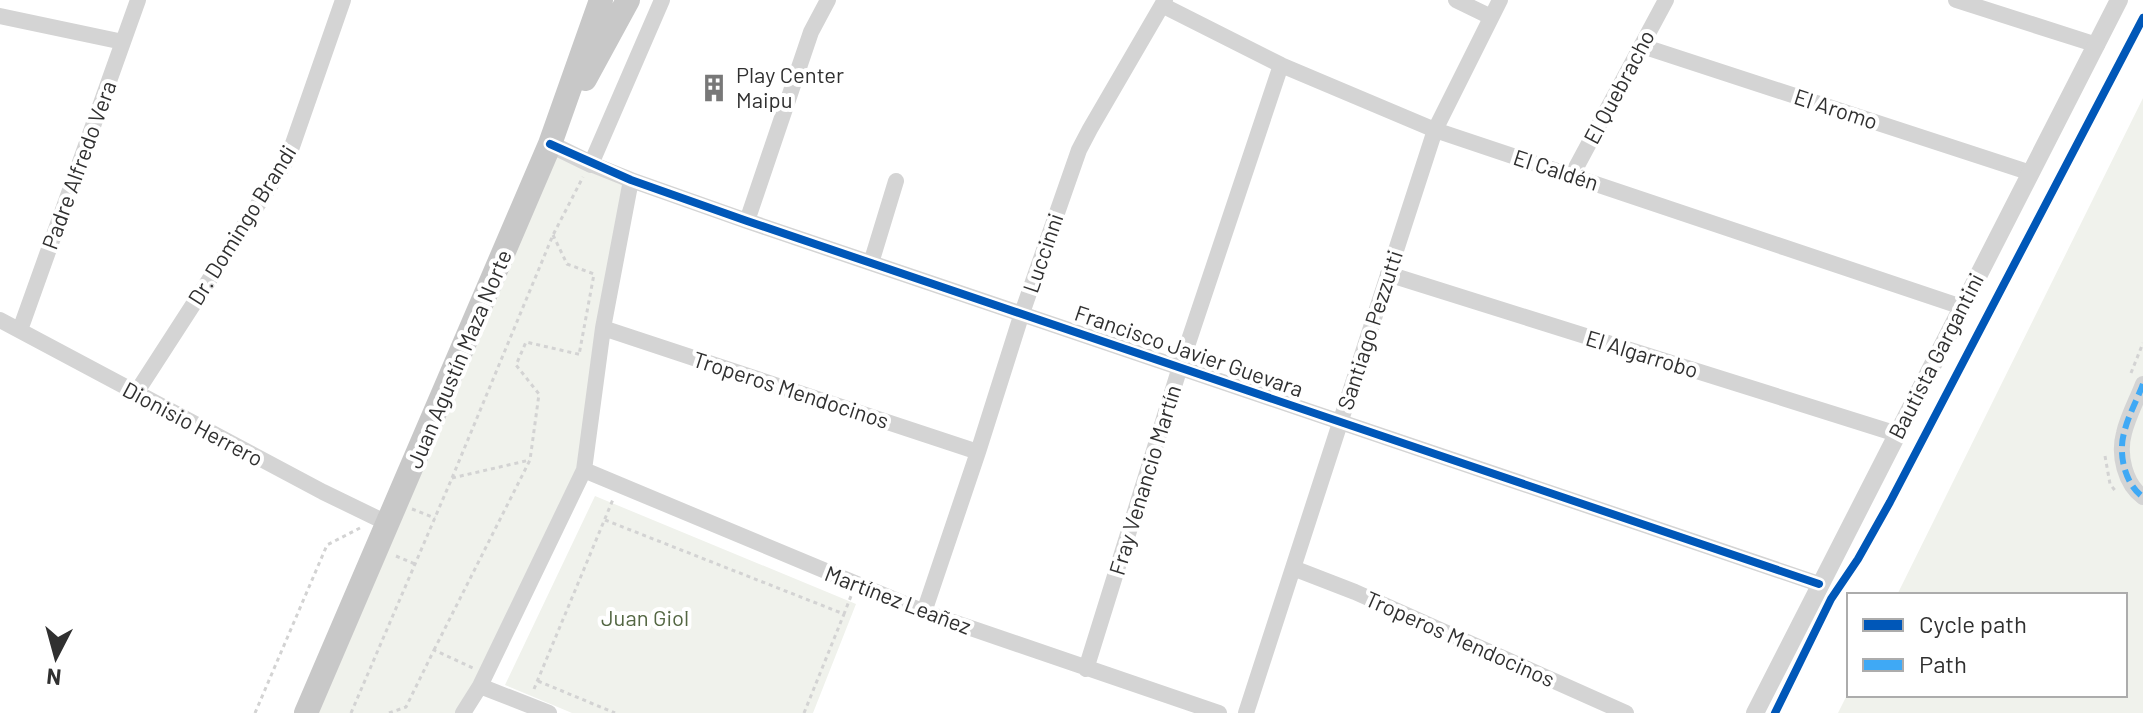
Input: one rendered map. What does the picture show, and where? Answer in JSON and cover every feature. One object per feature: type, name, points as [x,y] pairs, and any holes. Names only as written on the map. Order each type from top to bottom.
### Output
[{"type":"main road","name":"Juan Agustín Maza Norte","points":[[306,713],[384,521],[550,144],[601,0]]},
{"type":"main road","points":[[550,144],[628,0]]},
{"type":"street","name":"Padre Alfredo Vera","points":[[20,330],[138,0]]},
{"type":"street","name":"Dr. Domingo Brandi","points":[[136,393],[288,158],[343,0]]},
{"type":"street","points":[[591,164],[662,0]]},
{"type":"street","points":[[747,221],[811,32],[828,0]]},
{"type":"street","points":[[1456,0],[1491,17]]},
{"type":"street","name":"Santiago Pezzutti","points":[[1246,713],[1435,130],[1500,0]]},
{"type":"street","name":"El Quebracho","points":[[1572,175],[1666,0]]},
{"type":"street","points":[[1956,0],[2097,45]]},
{"type":"street","name":"Bautista Gargantini","points":[[1755,713],[2119,0]]},
{"type":"street","name":"El Caldén","points":[[1163,3],[1281,65],[1435,130],[1962,307]]},
{"type":"street","name":"Luccinni","points":[[924,612],[1079,150],[1163,3]]},
{"type":"street","points":[[0,16],[123,42]]},
{"type":"street","name":"El Aromo","points":[[1642,46],[2031,173]]},
{"type":"street","name":"Fray Venancio Martín","points":[[1086,669],[1180,367],[1281,65]]},
{"type":"street","name":"Francisco Javier Guevara","points":[[550,144],[631,180],[747,221],[1819,584]]},
{"type":"street","points":[[463,713],[483,680],[584,470],[603,328],[631,180]]},
{"type":"street","points":[[871,263],[896,181]]},
{"type":"street","name":"El Algarrobo","points":[[1388,274],[1897,434]]},
{"type":"street","name":"Dionisio Herrero","points":[[0,320],[310,486],[384,521]]},
{"type":"street","name":"Troperos Mendocinos","points":[[603,328],[978,452]]},
{"type":"street","points":[[2143,384],[2123,435],[2122,461],[2131,487],[2143,497]]},
{"type":"street","name":"Martínez Leañez","points":[[584,470],[924,612],[1219,713]]},
{"type":"street","name":"Troperos Mendocinos","points":[[1293,568],[1355,592],[1626,713]]},
{"type":"street","points":[[483,680],[549,713]]},
{"type":"path","points":[[351,713],[553,235],[591,164]]},
{"type":"path","points":[[553,235],[567,264],[594,274],[579,355]]},
{"type":"path","points":[[389,713],[406,707],[530,460],[539,394],[516,365],[526,342],[599,358]]},
{"type":"path","points":[[452,478],[530,460]]},
{"type":"path","points":[[528,704],[619,486]]},
{"type":"path","points":[[605,520],[844,614]]},
{"type":"path","points":[[255,713],[327,545],[384,521]]},
{"type":"path","points":[[804,713],[856,585]]},
{"type":"path","points":[[434,650],[483,680]]},
{"type":"path","points":[[538,681],[615,713]]},
{"type":"green space","points":[[2143,98],[2143,713],[1838,713],[1847,695],[2127,697],[2127,593],[1898,593]]},
{"type":"green space","points":[[550,144],[631,180],[584,470],[463,713],[306,713]]},
{"type":"green space","name":"Juan Giol","points":[[595,496],[856,604],[813,713],[572,713],[505,685]]},
{"type":"marked path","points":[[2143,384],[2122,442],[2127,477],[2143,497]]},
{"type":"cycle path","points":[[1775,713],[1831,599],[1890,502],[2143,18]]},
{"type":"cycle path","points":[[550,144],[631,180],[747,221],[1819,584]]},
{"type":"place","name":"Play Center Maipu","points":[[714,88]]}]
